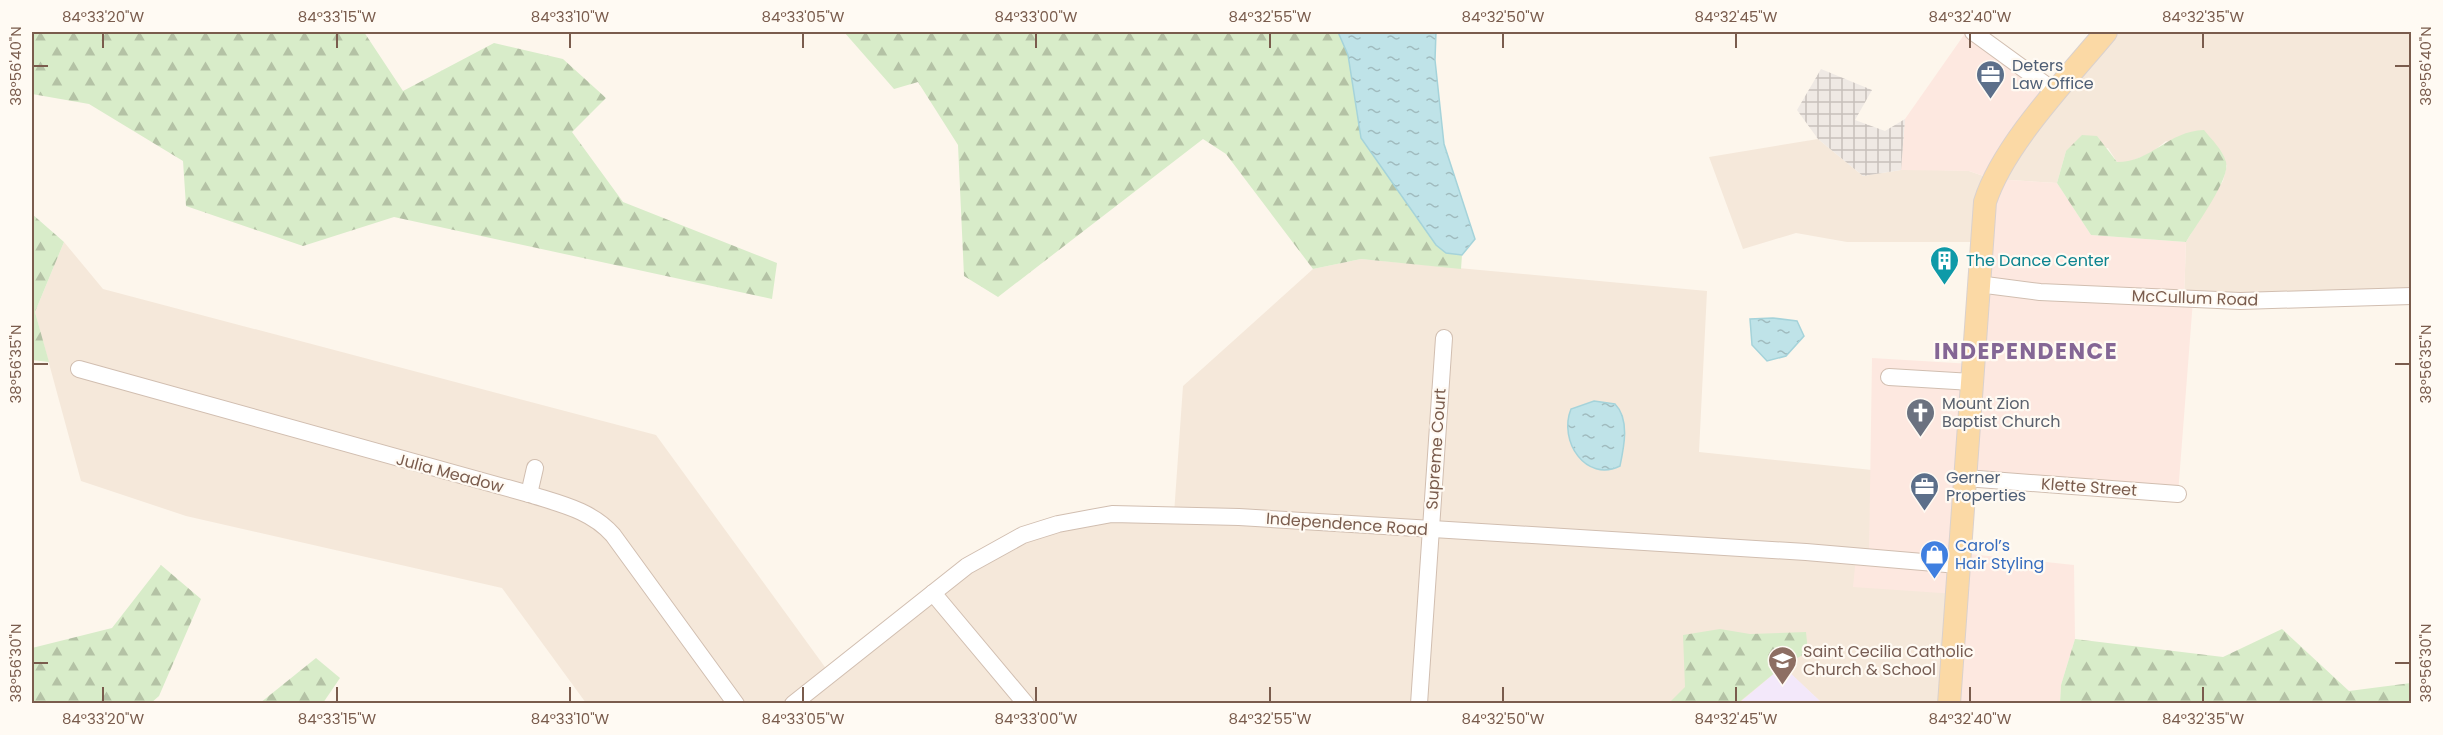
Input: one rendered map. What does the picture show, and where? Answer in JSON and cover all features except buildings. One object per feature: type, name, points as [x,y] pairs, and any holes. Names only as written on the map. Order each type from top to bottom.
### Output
[{"type":"main road","points":[[1949,704],[1982,225],[1993,179],[2008,154],[2106,32]]},
{"type":"street","points":[[1973,32],[2056,93]]},
{"type":"street","name":"McCullum Road","points":[[1978,284],[2040,292],[2230,301],[2412,296]]},
{"type":"street","name":"Supreme Court","points":[[1419,704],[1444,338]]},
{"type":"street","name":"Julia Meadow","points":[[79,369],[529,494],[586,512],[602,522],[662,598],[736,704]]},
{"type":"street","points":[[1889,377],[1972,382]]},
{"type":"street","points":[[529,494],[535,468]]},
{"type":"street","name":"Klette Street","points":[[1965,478],[2178,494]]},
{"type":"street","name":"Independence Road","points":[[793,704],[968,566],[1023,536],[1089,516],[1152,513],[1795,552],[1958,565]]},
{"type":"street","points":[[933,593],[1026,704]]},
{"type":"shaded area","points":[[1966,32],[2057,93],[1993,179],[2057,183],[2091,235],[2186,242],[2184,299],[2193,300],[2178,494],[1972,478],[1960,553],[2074,565],[2075,639],[2061,685],[2060,703],[1949,703],[1956,594],[1853,587],[1856,557],[1869,557],[1872,358],[1972,364],[1992,179],[1969,171],[1901,170],[1905,119]]},
{"type":"shaded area","points":[[2106,32],[2411,32],[2411,296],[2184,299],[2186,242],[2223,181],[2227,165],[2166,141],[2151,153],[2129,162],[2117,162],[2108,148],[2066,151],[2057,183],[1993,179],[1981,242],[1847,242],[1796,233],[1743,249],[1709,157],[1818,139],[1863,176],[1901,170],[1937,170],[1969,171],[1992,179]]},
{"type":"shaded area","points":[[1821,69],[1872,90],[1855,120],[1885,131],[1905,119],[1901,170],[1863,176],[1818,139],[1797,110]]},
{"type":"shaded area","points":[[64,242],[103,289],[656,435],[830,674],[967,566],[1058,524],[1174,514],[1183,386],[1313,269],[1361,259],[1707,291],[1699,452],[1872,470],[1869,558],[1956,594],[1949,703],[1822,703],[1783,667],[1738,704],[586,703],[502,588],[186,516],[81,481],[35,312]]},
{"type":"shaded area","name":"Saint Cecilia Catholic Church & School","points":[[1783,666],[1822,703],[1738,704]]},
{"type":"green space","points":[[32,32],[364,32],[403,91],[494,43],[563,59],[606,98],[572,132],[623,202],[777,263],[772,299],[394,217],[303,246],[186,206],[183,161],[89,104],[32,94]]},
{"type":"green space","points":[[844,32],[1338,32],[1348,55],[1361,138],[1446,253],[1462,255],[1461,269],[1361,259],[1313,269],[1226,154],[1203,139],[998,297],[964,276],[958,145],[918,82],[894,89]]},
{"type":"green space","points":[[2204,130],[2222,153],[2226,169],[2218,190],[2186,242],[2091,235],[2057,183],[2066,151],[2082,135],[2097,136],[2117,162],[2140,157],[2180,135]]},
{"type":"green space","points":[[32,214],[64,242],[35,312],[49,362],[32,360]]},
{"type":"green space","points":[[161,565],[201,599],[159,696],[151,703],[32,703],[32,648],[112,628]]},
{"type":"green space","points":[[1720,629],[1750,634],[1806,632],[1808,652],[1783,666],[1738,703],[1669,703],[1685,687],[1683,635]]},
{"type":"green space","points":[[2282,629],[2349,691],[2411,683],[2411,703],[2060,703],[2061,685],[2075,639],[2223,657]]},
{"type":"green space","points":[[316,658],[340,678],[323,703],[260,703]]},
{"type":"water","points":[[1338,32],[1436,32],[1435,60],[1444,144],[1475,239],[1462,255],[1446,253],[1436,245],[1361,138],[1348,55]]},
{"type":"water","points":[[1773,318],[1797,321],[1804,336],[1786,356],[1767,361],[1752,345],[1750,319]]},
{"type":"water","points":[[1594,401],[1615,404],[1623,417],[1624,442],[1620,466],[1608,470],[1596,469],[1586,464],[1572,446],[1568,434],[1571,409]]},
{"type":"place","name":"Deters Law Office","points":[[1991,100]]},
{"type":"place","name":"The Dance Center","points":[[1945,286]]},
{"type":"place","name":"Mount Zion Baptist Church","points":[[1921,438]]},
{"type":"place","name":"Gerner Properties","points":[[1925,512]]},
{"type":"place","name":"Carol’s Hair Styling","points":[[1934,580]]},
{"type":"place","name":"Saint Cecilia Catholic Church & School","points":[[1782,686]]},
{"type":"district","name":"INDEPENDENCE","points":[[2026,351]]}]
